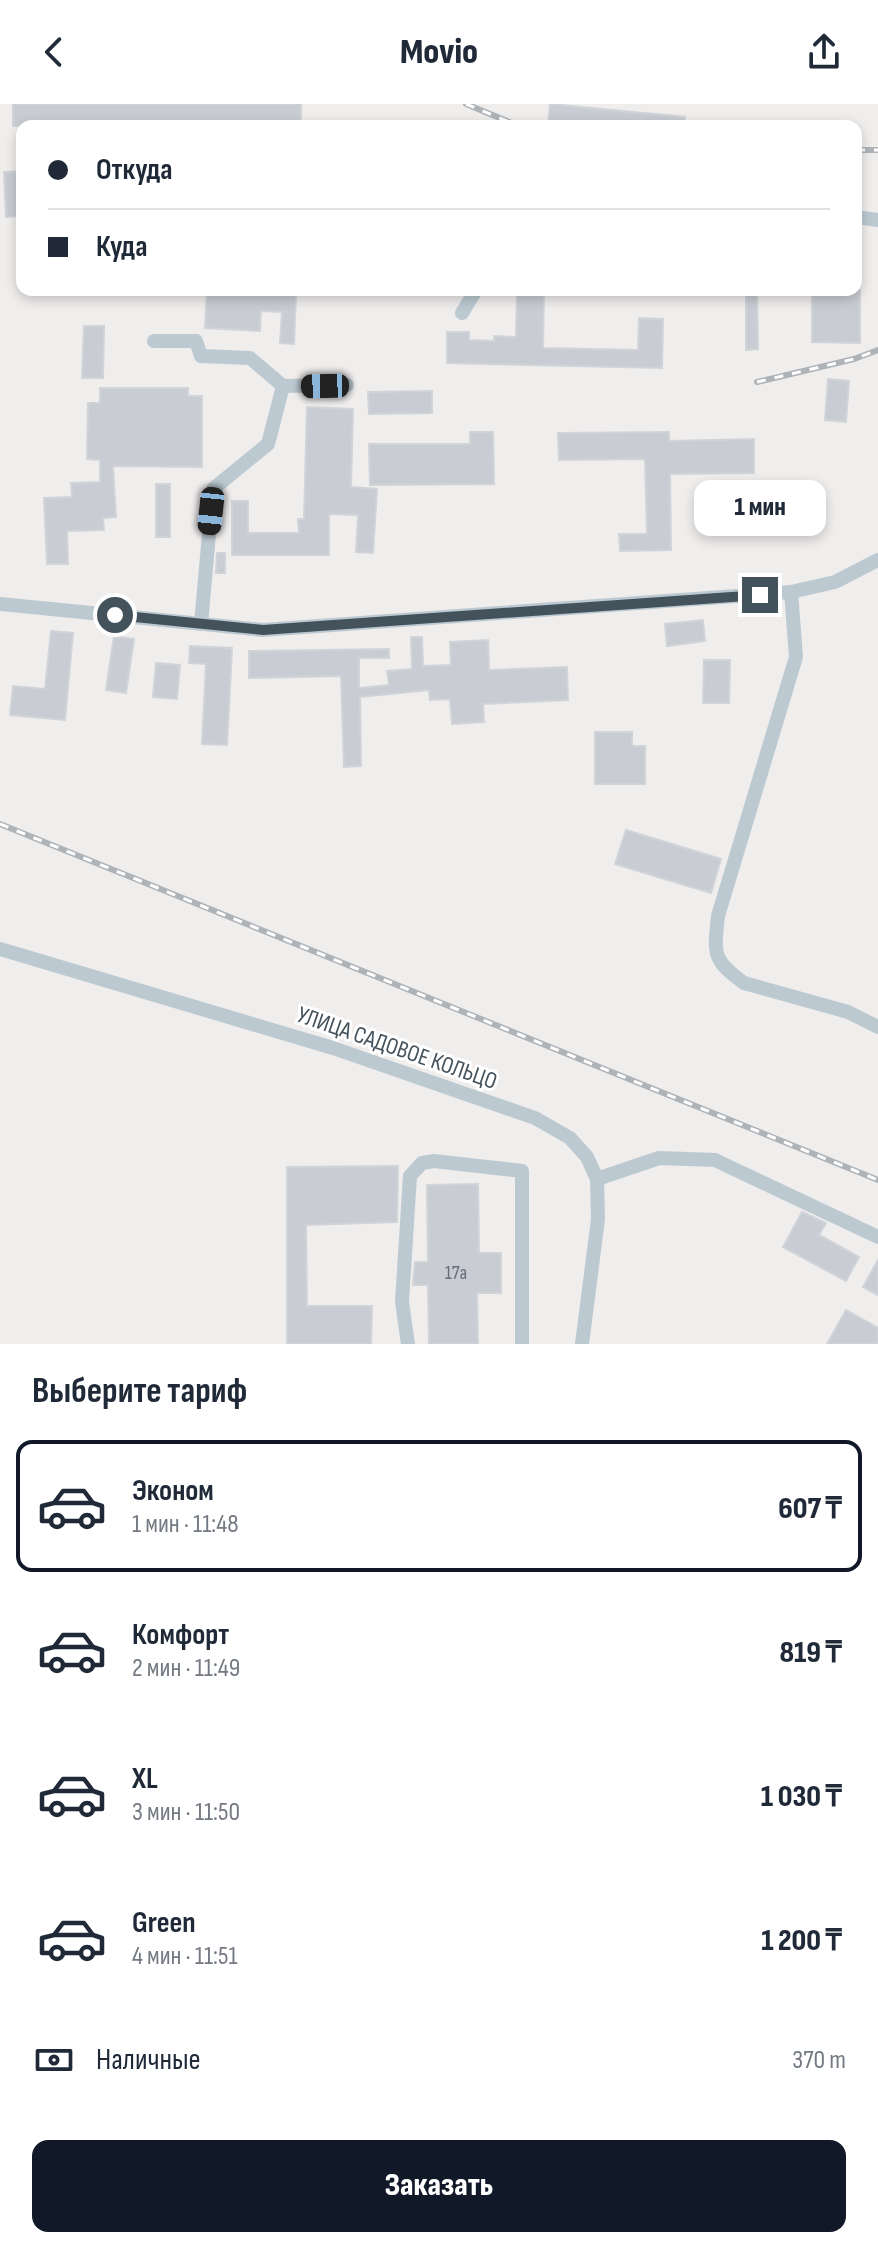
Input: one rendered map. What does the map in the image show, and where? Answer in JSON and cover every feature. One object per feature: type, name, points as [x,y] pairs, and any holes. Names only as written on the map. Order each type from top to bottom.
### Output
[{"type":"street","points":[[462,313],[472,296]]},
{"type":"street","points":[[154,341],[196,341],[201,356],[250,358],[283,386],[347,385]]},
{"type":"street","points":[[201,624],[213,489],[268,444],[283,386]]},
{"type":"street","points":[[0,604],[263,630],[791,592],[835,582],[878,560]]},
{"type":"street","points":[[791,592],[796,657],[718,916],[714,951],[730,973],[744,983],[848,1012],[878,1027]]},
{"type":"street","name":"УЛИЦА САДОВОЕ КОЛЬЦО","points":[[0,949],[333,1048],[535,1118],[570,1138],[587,1157],[597,1179],[598,1219],[582,1344]]},
{"type":"street","points":[[597,1179],[659,1158],[715,1160],[878,1237]]},
{"type":"street","points":[[408,1344],[402,1302],[410,1176],[422,1163],[434,1161],[522,1171],[522,1344]]},
{"type":"building","points":[[13,104],[301,104],[301,120],[16,120],[16,126],[13,126]]},
{"type":"building","points":[[550,104],[685,117],[685,120],[548,120]]},
{"type":"building","points":[[16,171],[16,216],[6,217],[4,172]]},
{"type":"building","points":[[207,296],[296,296],[294,344],[280,343],[282,312],[261,311],[260,331],[205,328]]},
{"type":"building","points":[[517,296],[544,296],[543,348],[638,350],[639,318],[663,319],[662,368],[447,363],[447,332],[469,332],[469,340],[494,341],[494,336],[516,337]]},
{"type":"building","points":[[746,296],[757,296],[758,349],[746,350]]},
{"type":"building","points":[[812,296],[860,296],[860,343],[812,342]]},
{"type":"building","points":[[84,326],[104,326],[103,378],[82,378]]},
{"type":"building","points":[[828,379],[849,381],[846,422],[825,420]]},
{"type":"building","points":[[100,388],[188,388],[188,396],[202,396],[202,467],[113,466],[116,517],[103,518],[104,530],[67,531],[68,564],[47,564],[44,498],[72,497],[71,483],[100,482],[100,460],[87,459],[88,403],[100,403]]},
{"type":"building","points":[[432,391],[432,413],[369,414],[368,392]]},
{"type":"building","points":[[307,407],[353,409],[351,487],[377,489],[373,553],[356,552],[358,515],[329,514],[329,555],[232,555],[232,501],[248,501],[248,533],[299,533],[298,519],[304,519]]},
{"type":"building","points":[[470,432],[493,432],[494,484],[370,485],[369,444],[470,444]]},
{"type":"building","points":[[669,432],[669,441],[754,439],[754,473],[670,474],[671,550],[620,551],[619,534],[647,534],[645,459],[559,460],[558,433]]},
{"type":"building","points":[[156,484],[170,484],[170,537],[156,537]]},
{"type":"building","points":[[217,553],[225,553],[225,573],[216,573]]},
{"type":"building","points":[[703,620],[705,641],[667,646],[665,624]]},
{"type":"building","points":[[51,631],[73,633],[65,720],[10,715],[13,686],[45,689]]},
{"type":"building","points":[[114,636],[134,639],[126,693],[106,690]]},
{"type":"building","points":[[411,637],[422,637],[423,666],[451,665],[450,642],[488,640],[489,670],[567,667],[568,700],[483,704],[484,722],[452,724],[450,699],[430,700],[429,690],[360,697],[361,766],[344,767],[341,676],[249,678],[249,651],[389,649],[389,658],[359,658],[359,688],[389,685],[387,671],[412,669]]},
{"type":"building","points":[[190,646],[232,648],[227,745],[202,744],[206,664],[189,663]]},
{"type":"building","points":[[704,660],[730,660],[729,703],[703,703]]},
{"type":"building","points":[[156,663],[180,665],[177,699],[153,697]]},
{"type":"building","points":[[595,732],[632,732],[632,746],[645,746],[645,784],[595,784]]},
{"type":"building","points":[[626,830],[721,859],[711,893],[615,864]]},
{"type":"building","points":[[398,1166],[397,1222],[306,1225],[307,1306],[372,1306],[371,1344],[287,1344],[287,1167]]},
{"type":"building","points":[[478,1184],[479,1253],[501,1253],[501,1293],[477,1293],[478,1344],[429,1344],[428,1285],[413,1285],[415,1262],[428,1262],[427,1185]]},
{"type":"building","points":[[802,1212],[826,1223],[819,1235],[859,1257],[846,1281],[783,1247]]},
{"type":"building","points":[[878,1260],[878,1295],[863,1287]]},
{"type":"building","points":[[846,1310],[878,1328],[878,1344],[827,1344]]},
{"type":"railway","points":[[466,104],[505,120]]},
{"type":"railway","points":[[862,150],[878,150]]},
{"type":"railway","points":[[757,382],[854,359],[878,350]]},
{"type":"railway","points":[[0,824],[878,1180]]},
{"type":"route","points":[[115,615],[263,630],[760,595]]}]
